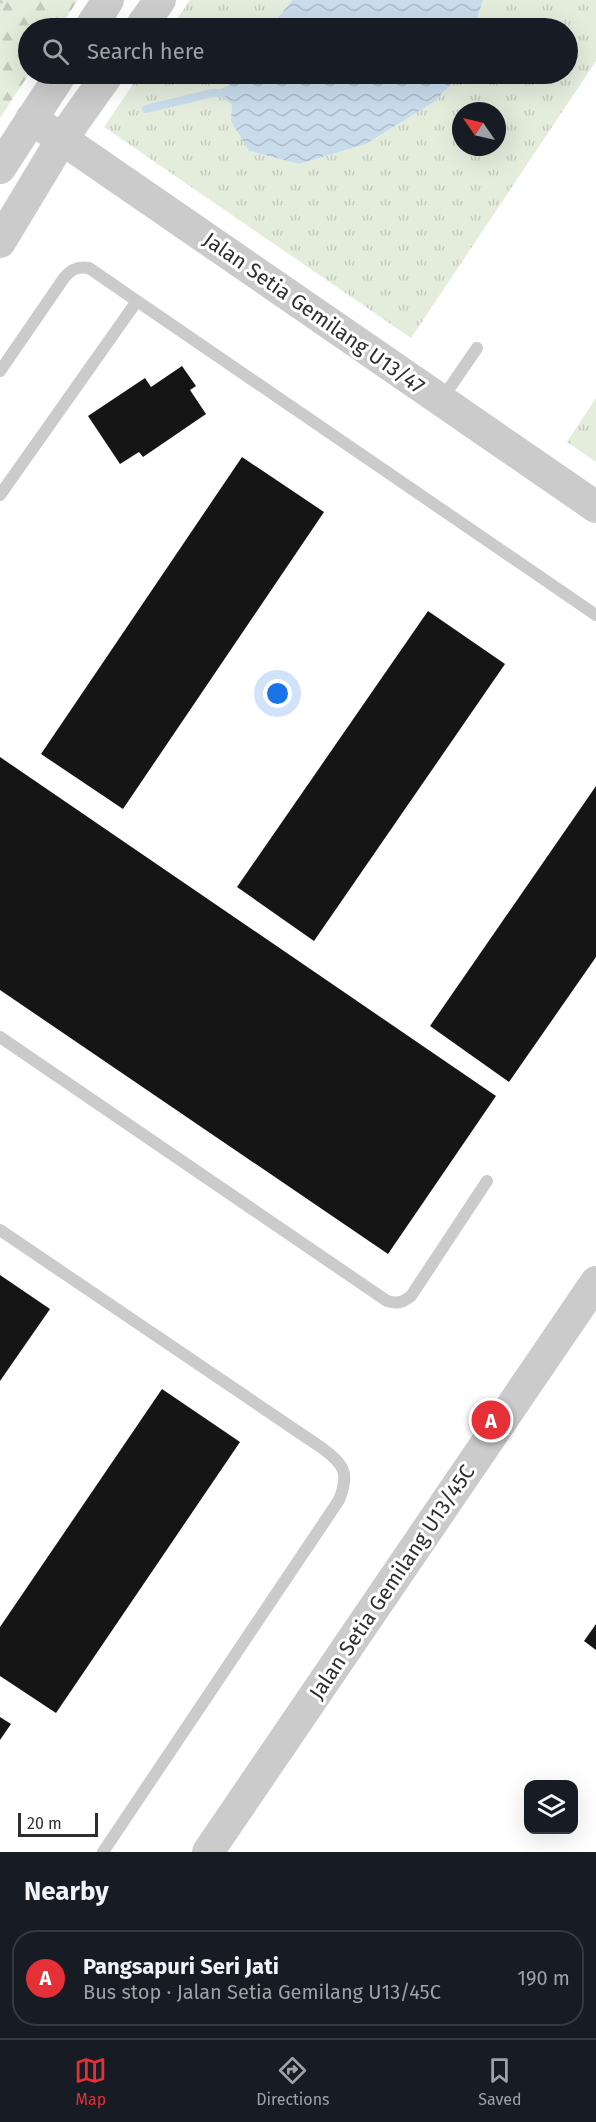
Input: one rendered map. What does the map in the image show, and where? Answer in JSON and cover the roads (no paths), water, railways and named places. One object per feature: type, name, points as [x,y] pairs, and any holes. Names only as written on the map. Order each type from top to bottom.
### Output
[{"type":"street","points":[[96,18],[108,0]]},
{"type":"street","points":[[147,18],[160,0]]},
{"type":"street","points":[[0,168],[54,84]]},
{"type":"street","points":[[0,242],[62,139],[101,84]]},
{"type":"street","name":"Jalan Setia Gemilang U13/47","points":[[31,119],[596,507]]},
{"type":"street","name":"Jalan Setia Gemilang U13/45C","points":[[208,1852],[596,1282]]},
{"type":"lane","points":[[0,371],[64,278],[73,269],[89,268],[596,615]]},
{"type":"lane","points":[[0,495],[137,301]]},
{"type":"lane","points":[[441,400],[477,348]]},
{"type":"lane","points":[[0,1037],[379,1296],[395,1304],[411,1296],[487,1181]]},
{"type":"lane","points":[[0,1230],[322,1448],[336,1458],[344,1470],[345,1486],[339,1500],[103,1852]]},
{"type":"water","points":[[292,0],[483,0],[477,18],[278,18]]},
{"type":"water","points":[[451,84],[434,102],[366,144],[299,164],[249,151],[231,121],[232,104],[212,93],[229,85]]},
{"type":"waterway","points":[[146,109],[212,93],[223,93]]},
{"type":"place","name":"Pangsapuri Seri Jati","points":[[491,1420]]}]
